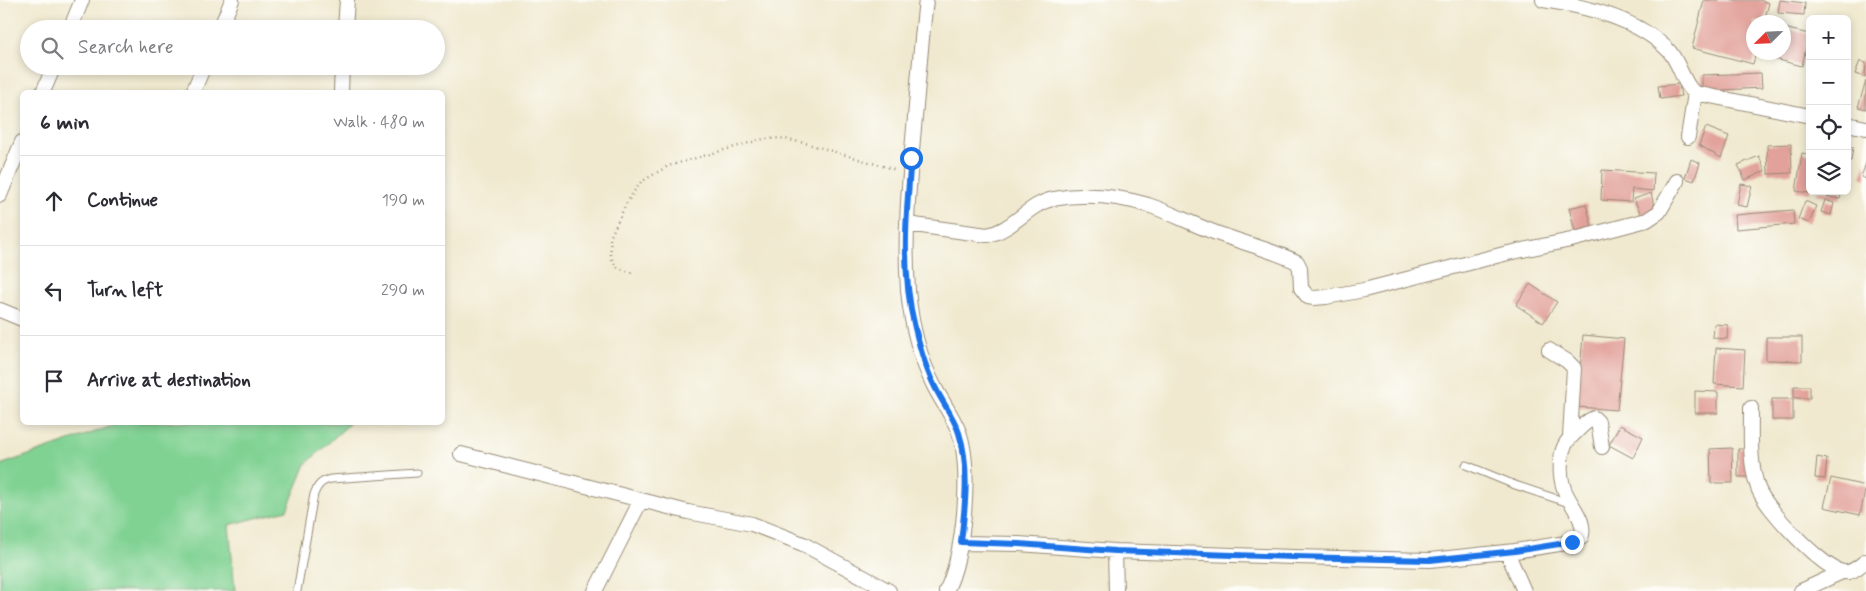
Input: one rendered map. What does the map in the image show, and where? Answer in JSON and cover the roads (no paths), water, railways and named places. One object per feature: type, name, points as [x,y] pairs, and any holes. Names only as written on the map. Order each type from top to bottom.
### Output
[{"type":"street","points":[[74,20],[82,0]]},
{"type":"street","points":[[224,20],[232,0]]},
{"type":"street","points":[[346,20],[347,0]]},
{"type":"street","points":[[926,0],[910,174],[907,224],[908,292],[914,326],[929,375],[959,432],[963,456],[964,512],[961,542],[951,582],[946,591]]},
{"type":"street","points":[[1543,0],[1586,8],[1607,15],[1648,34],[1669,52],[1680,67],[1688,86],[1695,93],[1806,115]]},
{"type":"street","points":[[44,90],[50,75]]},
{"type":"street","points":[[194,90],[200,75]]},
{"type":"street","points":[[341,90],[342,75]]},
{"type":"street","points":[[1688,137],[1695,93]]},
{"type":"street","points":[[1851,125],[1866,128]]},
{"type":"street","points":[[0,195],[20,147]]},
{"type":"street","points":[[907,224],[987,235],[997,232],[1039,204],[1050,200],[1066,197],[1098,196],[1135,202],[1161,210],[1211,231],[1297,262],[1300,268],[1301,288],[1304,294],[1314,298],[1364,290],[1647,220],[1659,212],[1676,181]]},
{"type":"street","points":[[0,310],[20,318]]},
{"type":"street","points":[[1549,350],[1567,361],[1574,368],[1570,437]]},
{"type":"street","points":[[1751,408],[1751,448],[1754,473],[1758,489],[1764,500],[1786,528],[1827,564],[1842,572]]},
{"type":"street","points":[[961,542],[1115,551],[1422,560],[1507,552],[1572,542],[1581,538],[1582,529],[1564,490],[1560,468],[1564,447],[1570,437],[1589,420],[1594,418],[1598,422],[1602,447]]},
{"type":"street","points":[[461,454],[688,512],[752,524],[774,531],[803,544],[889,591]]},
{"type":"street","points":[[595,591],[641,500]]},
{"type":"street","points":[[1115,551],[1116,591]]},
{"type":"street","points":[[1507,552],[1524,591]]},
{"type":"street","points":[[1801,591],[1842,572],[1851,572],[1866,561]]},
{"type":"lane","points":[[1466,465],[1572,504]]},
{"type":"lane","points":[[298,591],[314,494],[319,485],[325,480],[331,479],[417,473]]}]
